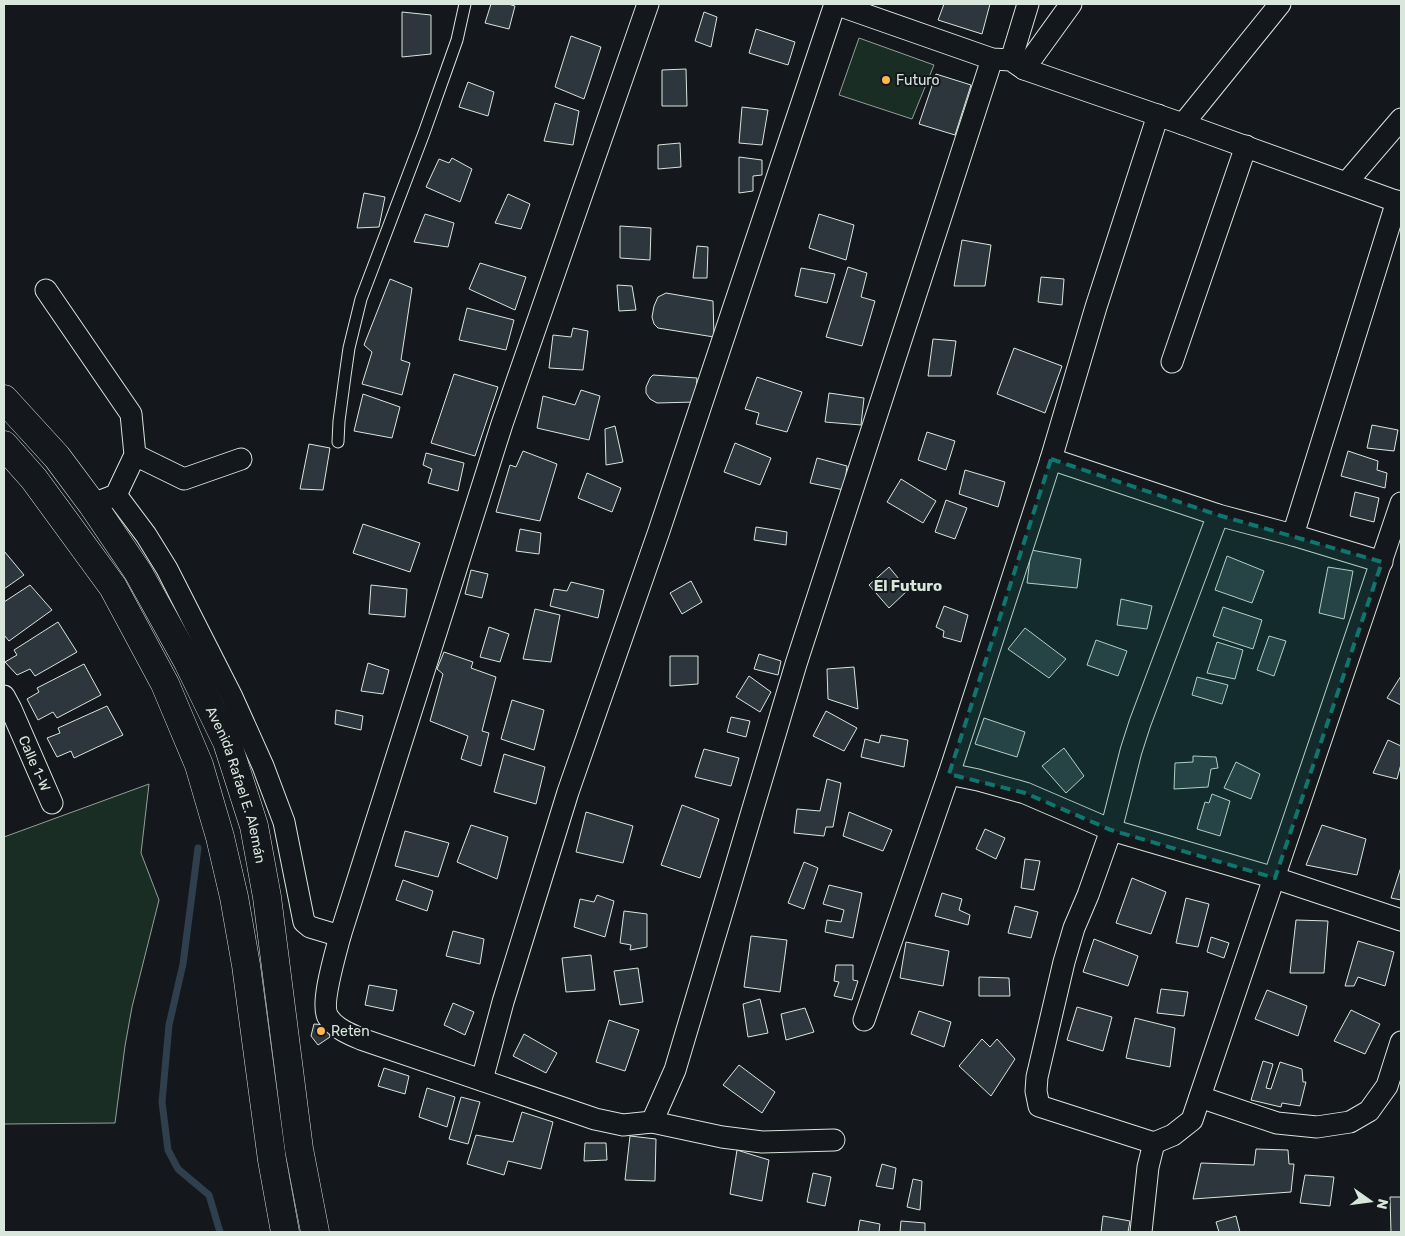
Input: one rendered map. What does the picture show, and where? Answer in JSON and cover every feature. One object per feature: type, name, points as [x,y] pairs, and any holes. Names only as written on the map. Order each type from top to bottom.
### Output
[{"type":"main road","name":"Avenida Rafael E. Alemán","points":[[4,400],[57,457],[104,499],[138,572],[188,662],[227,742],[254,826],[267,897],[299,1149],[315,1232]]},
{"type":"main road","name":"Avenida Rafael E. Alemán","points":[[4,446],[34,479],[113,586],[165,684],[199,764],[220,837],[243,945],[272,1160],[285,1232]]},
{"type":"street","points":[[648,4],[502,424],[340,936],[328,986],[327,1016],[341,1030],[360,1039],[595,1119],[622,1125],[652,1122],[722,1137],[762,1142],[834,1140]]},
{"type":"street","points":[[482,1080],[503,1002],[568,792],[659,531],[835,4],[1184,124],[1399,202],[1293,535]]},
{"type":"street","points":[[652,1122],[675,1070],[796,664],[1009,63],[1028,4]]},
{"type":"street","points":[[1009,63],[1071,4]]},
{"type":"street","points":[[1184,124],[1280,4]]},
{"type":"street","points":[[864,1020],[949,774],[1051,459],[1096,307],[1158,115]]},
{"type":"street","points":[[1347,182],[1401,119]]},
{"type":"street","points":[[1172,362],[1246,146]]},
{"type":"street","points":[[46,290],[131,414],[135,455],[104,499],[146,535],[167,569],[232,698],[264,766],[284,822],[304,922],[310,927],[340,936]]},
{"type":"street","points":[[135,455],[184,479],[241,458]]},
{"type":"street","points":[[1051,459],[1218,515],[1382,562]]},
{"type":"street","points":[[1218,515],[1140,723],[1131,751],[1112,830],[1074,928],[1064,962],[1037,1077],[1036,1091],[1039,1106],[1154,1143],[1173,1135],[1192,1120],[1382,562],[1398,525],[1401,503]]},
{"type":"street","name":"Calle 1-W","points":[[4,696],[52,803]]},
{"type":"street","points":[[949,774],[1025,793],[1112,830],[1275,878],[1401,920]]},
{"type":"street","points":[[1200,1097],[1277,1123],[1317,1126],[1350,1122],[1369,1111],[1387,1086],[1401,1042]]},
{"type":"street","points":[[1140,1232],[1148,1166],[1154,1143]]},
{"type":"lane","points":[[338,442],[345,376],[361,299],[454,50],[465,4]]},
{"type":"highlighted area","points":[[1051,459],[1218,515],[1382,562],[1275,878],[1111,830],[1025,793],[949,774]]},
{"type":"green space","name":"Futuro","points":[[859,38],[934,65],[912,119],[839,95]]},
{"type":"green space","points":[[149,784],[141,853],[159,900],[132,1007],[115,1123],[4,1124],[4,837]]},
{"type":"building","points":[[491,4],[515,6],[509,29],[485,23]]},
{"type":"building","points":[[944,4],[990,4],[982,34],[938,20]]},
{"type":"building","points":[[402,12],[431,15],[431,54],[402,57]]},
{"type":"building","points":[[704,12],[717,17],[711,47],[695,41]]},
{"type":"building","points":[[756,29],[795,42],[788,65],[749,53]]},
{"type":"building","points":[[571,36],[601,47],[584,99],[555,87]]},
{"type":"building","points":[[686,69],[687,106],[662,106],[662,70]]},
{"type":"building","points":[[936,74],[971,85],[955,135],[919,124]]},
{"type":"building","points":[[468,82],[494,92],[488,116],[459,107]]},
{"type":"building","points":[[555,103],[579,111],[573,145],[544,141]]},
{"type":"building","points":[[742,107],[768,110],[762,145],[739,143]]},
{"type":"building","points":[[680,143],[681,167],[658,169],[658,145]]},
{"type":"building","points":[[739,157],[762,160],[762,175],[753,176],[753,191],[739,193]]},
{"type":"building","points":[[452,158],[472,169],[460,202],[426,187],[439,159],[449,163]]},
{"type":"building","points":[[364,193],[385,197],[379,227],[357,228]]},
{"type":"building","points":[[508,194],[530,204],[521,229],[495,223]]},
{"type":"building","points":[[425,214],[454,223],[448,247],[414,242]]},
{"type":"building","points":[[819,214],[854,225],[846,260],[809,248]]},
{"type":"building","points":[[620,226],[651,228],[650,260],[620,258]]},
{"type":"building","points":[[962,240],[991,245],[985,286],[954,286]]},
{"type":"building","points":[[697,246],[708,247],[707,278],[693,278]]},
{"type":"building","points":[[480,263],[526,277],[515,310],[469,289]]},
{"type":"building","points":[[848,267],[867,273],[861,297],[875,301],[862,346],[826,337]]},
{"type":"building","points":[[801,268],[835,274],[827,303],[795,296]]},
{"type":"building","points":[[1041,277],[1064,279],[1062,305],[1038,302]]},
{"type":"building","points":[[390,279],[412,288],[401,360],[410,363],[402,395],[362,384],[372,352],[364,345]]},
{"type":"building","points":[[617,285],[632,286],[636,310],[619,311]]},
{"type":"building","points":[[666,293],[713,301],[714,337],[658,328],[654,324],[652,317],[654,306],[658,297]]},
{"type":"building","points":[[467,308],[514,320],[506,350],[459,340]]},
{"type":"building","points":[[573,328],[588,331],[583,370],[549,368],[553,335],[571,337]]},
{"type":"building","points":[[933,339],[956,341],[951,376],[928,376]]},
{"type":"building","points":[[1014,348],[1062,366],[1045,413],[997,394]]},
{"type":"building","points":[[454,374],[498,387],[475,456],[431,443]]},
{"type":"building","points":[[653,375],[697,378],[695,402],[657,403],[650,399],[646,393],[646,387]]},
{"type":"building","points":[[757,377],[802,392],[787,432],[756,424],[759,413],[745,409]]},
{"type":"building","points":[[581,390],[600,396],[589,440],[537,428],[543,396],[575,405]]},
{"type":"building","points":[[829,393],[864,398],[861,425],[825,422]]},
{"type":"building","points":[[363,394],[400,407],[392,438],[354,431]]},
{"type":"building","points":[[1372,425],[1398,430],[1394,451],[1367,448]]},
{"type":"building","points":[[615,426],[623,462],[606,465],[605,429]]},
{"type":"building","points":[[927,432],[955,441],[946,470],[918,460]]},
{"type":"building","points":[[735,443],[771,458],[760,485],[724,472]]},
{"type":"building","points":[[309,444],[330,448],[323,490],[300,489]]},
{"type":"building","points":[[523,451],[557,464],[540,521],[496,512],[510,465],[516,467]]},
{"type":"building","points":[[1348,451],[1378,461],[1377,470],[1387,473],[1385,488],[1341,476]]},
{"type":"building","points":[[426,453],[464,463],[458,491],[428,483],[432,469],[423,465]]},
{"type":"building","points":[[817,458],[847,466],[844,490],[810,483]]},
{"type":"building","points":[[965,470],[1005,482],[998,507],[959,494]]},
{"type":"building","points":[[587,473],[621,488],[612,512],[578,498]]},
{"type":"building","points":[[901,479],[936,501],[923,523],[887,502]]},
{"type":"building","points":[[1355,492],[1379,498],[1374,522],[1350,516]]},
{"type":"building","points":[[946,500],[967,508],[955,539],[935,532]]},
{"type":"building","points":[[363,524],[420,543],[410,572],[353,553]]},
{"type":"building","points":[[756,527],[787,532],[786,545],[754,540]]},
{"type":"building","points":[[520,529],[541,533],[539,554],[516,551]]},
{"type":"building","points":[[1031,550],[1081,559],[1077,588],[1027,583]]},
{"type":"building","points":[[4,551],[24,575],[4,589]]},
{"type":"building","points":[[1227,556],[1264,571],[1252,603],[1215,590]]},
{"type":"building","points":[[889,567],[908,590],[889,608],[869,585]]},
{"type":"building","points":[[1328,567],[1353,571],[1344,619],[1319,613]]},
{"type":"building","points":[[471,570],[488,574],[482,598],[465,594]]},
{"type":"building","points":[[691,581],[702,602],[682,614],[670,593]]},
{"type":"building","points":[[571,582],[604,590],[598,618],[550,606],[554,589],[567,591]]},
{"type":"building","points":[[30,585],[52,610],[9,641],[4,635],[4,602]]},
{"type":"building","points":[[371,585],[407,589],[405,617],[369,614]]},
{"type":"building","points":[[1121,599],[1152,606],[1147,629],[1117,625]]},
{"type":"building","points":[[944,606],[968,615],[961,642],[943,637],[944,631],[936,627]]},
{"type":"building","points":[[1223,607],[1262,620],[1253,649],[1213,636]]},
{"type":"building","points":[[535,609],[560,615],[551,662],[523,659]]},
{"type":"building","points":[[58,622],[77,652],[35,676],[30,669],[17,675],[5,662],[17,655],[14,650]]},
{"type":"building","points":[[489,627],[509,634],[500,662],[480,657]]},
{"type":"building","points":[[1025,628],[1066,659],[1049,678],[1008,649]]},
{"type":"building","points":[[1269,636],[1286,641],[1274,676],[1257,670]]},
{"type":"building","points":[[1096,640],[1127,651],[1118,676],[1087,665]]},
{"type":"building","points":[[1217,642],[1243,650],[1235,679],[1207,673]]},
{"type":"building","points":[[444,652],[473,662],[471,668],[496,677],[482,731],[489,733],[481,766],[461,759],[468,736],[430,721],[443,674],[437,669]]},
{"type":"building","points":[[759,654],[781,661],[778,675],[754,669]]},
{"type":"building","points":[[670,656],[698,656],[698,684],[670,686]]},
{"type":"building","points":[[368,663],[389,670],[383,694],[361,691]]},
{"type":"building","points":[[84,664],[101,695],[57,718],[53,712],[38,720],[27,699],[39,692],[37,688]]},
{"type":"building","points":[[854,667],[858,709],[828,699],[827,669]]},
{"type":"building","points":[[749,676],[771,692],[760,712],[736,697]]},
{"type":"building","points":[[1401,676],[1401,705],[1387,698]]},
{"type":"building","points":[[1197,677],[1228,685],[1222,704],[1192,695]]},
{"type":"building","points":[[512,700],[544,710],[534,750],[501,739]]},
{"type":"building","points":[[107,706],[123,735],[74,758],[71,751],[57,757],[47,738],[60,733],[58,728]]},
{"type":"building","points":[[336,710],[363,716],[361,730],[335,724]]},
{"type":"building","points":[[826,711],[857,728],[844,751],[813,736]]},
{"type":"building","points":[[731,717],[750,721],[746,737],[727,732]]},
{"type":"building","points":[[984,718],[1025,732],[1017,757],[975,744]]},
{"type":"building","points":[[881,735],[908,740],[904,767],[861,757],[865,739],[879,743]]},
{"type":"building","points":[[1388,740],[1401,746],[1401,764],[1397,779],[1373,773]]},
{"type":"building","points":[[1064,748],[1084,776],[1066,793],[1042,766]]},
{"type":"building","points":[[704,749],[739,758],[731,786],[695,777]]},
{"type":"building","points":[[504,754],[545,767],[536,804],[494,792]]},
{"type":"building","points":[[1193,756],[1216,757],[1218,768],[1211,769],[1208,787],[1174,789],[1175,763],[1193,762]]},
{"type":"building","points":[[1236,762],[1260,774],[1251,799],[1224,788]]},
{"type":"building","points":[[827,779],[841,783],[833,827],[826,827],[824,836],[794,833],[797,809],[820,811]]},
{"type":"building","points":[[1212,794],[1230,801],[1220,836],[1197,829],[1205,802],[1209,803]]},
{"type":"building","points":[[682,805],[719,819],[700,878],[661,865]]},
{"type":"building","points":[[586,812],[633,826],[623,863],[576,852]]},
{"type":"building","points":[[849,812],[892,830],[883,851],[843,836]]},
{"type":"building","points":[[471,825],[508,837],[497,879],[457,862]]},
{"type":"building","points":[[1322,825],[1366,839],[1357,875],[1306,865]]},
{"type":"building","points":[[985,829],[1005,838],[996,859],[976,849]]},
{"type":"building","points":[[405,831],[449,843],[438,877],[395,866]]},
{"type":"building","points":[[1025,859],[1040,861],[1034,890],[1021,888]]},
{"type":"building","points":[[804,862],[818,868],[804,909],[788,903]]},
{"type":"building","points":[[1401,867],[1401,900],[1391,898]]},
{"type":"building","points":[[1132,878],[1166,892],[1151,934],[1116,923]]},
{"type":"building","points":[[403,880],[433,891],[427,911],[396,900]]},
{"type":"building","points":[[829,885],[862,893],[853,938],[825,932],[827,920],[841,922],[844,910],[823,904]]},
{"type":"building","points":[[942,893],[962,899],[959,910],[970,915],[968,925],[935,916]]},
{"type":"building","points":[[597,895],[614,901],[605,937],[574,927],[580,899],[594,902]]},
{"type":"building","points":[[1186,898],[1209,904],[1198,947],[1176,943]]},
{"type":"building","points":[[1015,906],[1038,912],[1031,938],[1008,933]]},
{"type":"building","points":[[624,911],[647,914],[647,947],[630,950],[631,945],[620,943]]},
{"type":"building","points":[[1296,920],[1328,921],[1324,973],[1290,973]]},
{"type":"building","points":[[453,931],[484,939],[480,964],[446,956]]},
{"type":"building","points":[[751,936],[787,940],[780,992],[744,987]]},
{"type":"building","points":[[1211,937],[1229,943],[1224,958],[1207,952]]},
{"type":"building","points":[[1094,939],[1138,956],[1128,986],[1083,972]]},
{"type":"building","points":[[1358,941],[1394,952],[1385,986],[1358,977],[1354,986],[1345,986]]},
{"type":"building","points":[[906,942],[949,951],[943,986],[900,978]]},
{"type":"building","points":[[591,955],[595,990],[566,992],[562,958]]},
{"type":"building","points":[[836,965],[853,965],[853,980],[858,981],[852,1000],[834,996],[839,982],[834,981]]},
{"type":"building","points":[[638,968],[643,1002],[620,1005],[614,971]]},
{"type":"building","points":[[979,977],[1009,978],[1010,996],[979,996]]},
{"type":"building","points":[[369,985],[397,990],[393,1011],[365,1005]]},
{"type":"building","points":[[1161,989],[1188,992],[1184,1016],[1157,1013]]},
{"type":"building","points":[[1267,990],[1307,1006],[1298,1036],[1255,1019]]},
{"type":"building","points":[[760,999],[768,1033],[748,1037],[743,1004]]},
{"type":"building","points":[[453,1003],[474,1012],[465,1035],[444,1025]]},
{"type":"building","points":[[1077,1007],[1112,1017],[1103,1051],[1067,1040]]},
{"type":"building","points":[[805,1008],[814,1032],[786,1040],[781,1014]]},
{"type":"building","points":[[1351,1010],[1380,1024],[1365,1054],[1334,1041]]},
{"type":"building","points":[[919,1011],[951,1022],[944,1047],[911,1034]]},
{"type":"building","points":[[1135,1018],[1175,1028],[1170,1067],[1126,1058]]},
{"type":"building","points":[[609,1020],[639,1030],[625,1071],[596,1062]]},
{"type":"building","name":"Reten","points":[[314,1024],[328,1025],[330,1037],[318,1045],[311,1036]]},
{"type":"building","points":[[524,1034],[557,1053],[546,1073],[513,1056]]},
{"type":"building","points":[[982,1039],[990,1047],[997,1039],[1015,1059],[991,1096],[959,1066]]},
{"type":"building","points":[[1263,1061],[1273,1064],[1266,1088],[1271,1089],[1280,1062],[1302,1069],[1303,1082],[1306,1082],[1300,1106],[1282,1103],[1281,1107],[1251,1100]]},
{"type":"building","points":[[739,1065],[775,1092],[762,1113],[723,1085]]},
{"type":"building","points":[[384,1068],[409,1076],[405,1094],[378,1086]]},
{"type":"building","points":[[427,1088],[455,1097],[447,1127],[419,1117]]},
{"type":"building","points":[[461,1097],[480,1102],[468,1144],[449,1139]]},
{"type":"building","points":[[522,1112],[553,1122],[541,1169],[508,1161],[504,1175],[467,1164],[476,1135],[513,1142]]},
{"type":"building","points":[[630,1136],[656,1139],[655,1181],[625,1180]]},
{"type":"building","points":[[585,1143],[606,1143],[607,1160],[584,1161]]},
{"type":"building","points":[[1256,1149],[1288,1150],[1289,1164],[1294,1164],[1291,1192],[1193,1199],[1201,1163],[1254,1165]]},
{"type":"building","points":[[737,1150],[769,1160],[762,1201],[730,1194]]},
{"type":"building","points":[[882,1164],[896,1168],[893,1189],[876,1186]]},
{"type":"building","points":[[813,1173],[831,1177],[825,1206],[807,1202]]},
{"type":"building","points":[[1305,1175],[1334,1177],[1330,1206],[1300,1203]]},
{"type":"building","points":[[913,1179],[922,1181],[920,1210],[907,1207]]},
{"type":"building","points":[[1390,1197],[1401,1197],[1401,1232],[1391,1232]]},
{"type":"building","points":[[1103,1216],[1130,1221],[1128,1232],[1101,1232]]},
{"type":"building","points":[[1236,1216],[1240,1232],[1219,1232],[1216,1222]]},
{"type":"building","points":[[860,1220],[880,1224],[879,1232],[858,1232]]},
{"type":"building","points":[[901,1221],[925,1223],[925,1232],[900,1232]]},
{"type":"waterway","points":[[198,848],[183,964],[169,1025],[162,1102],[168,1150],[178,1169],[209,1195],[220,1232]]},
{"type":"place","name":"Futuro","points":[[886,80]]},
{"type":"place","name":"Reten","points":[[321,1031]]},
{"type":"district","name":"El Futuro","points":[[908,586]]}]
